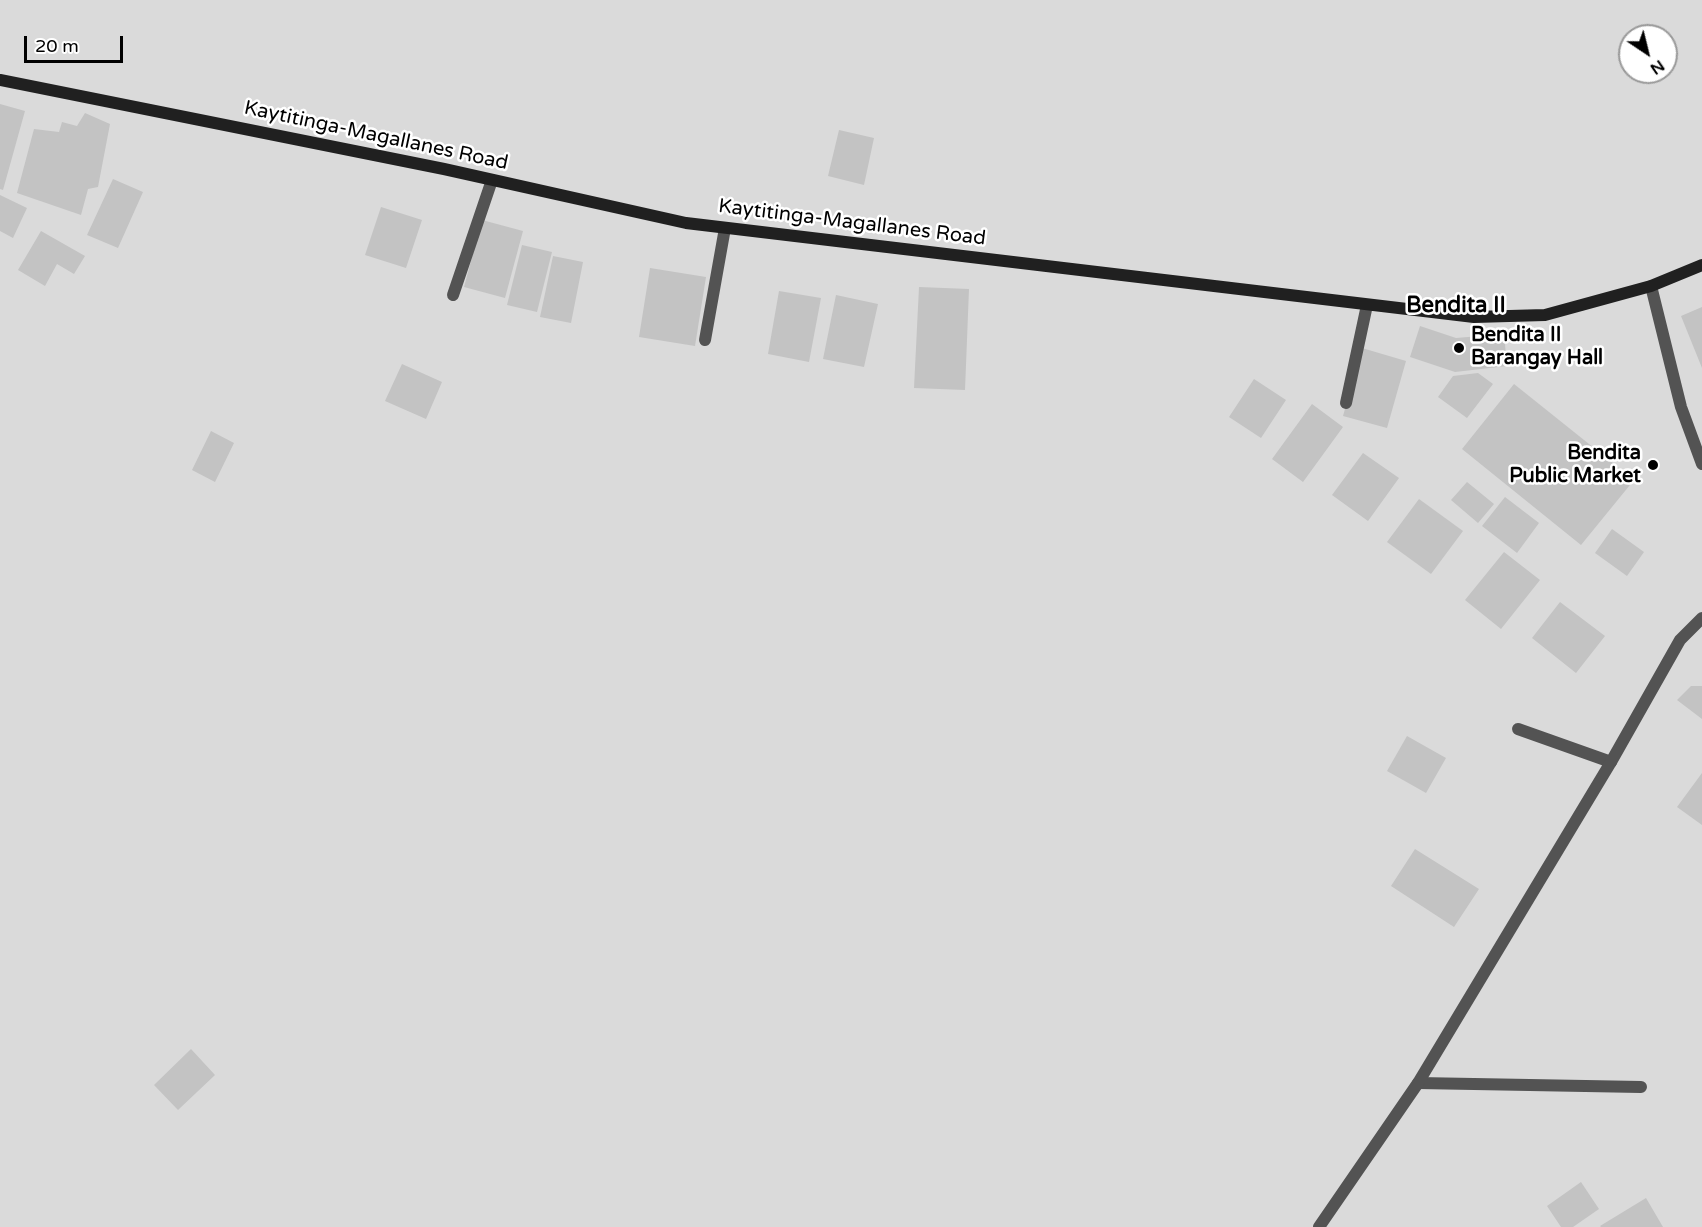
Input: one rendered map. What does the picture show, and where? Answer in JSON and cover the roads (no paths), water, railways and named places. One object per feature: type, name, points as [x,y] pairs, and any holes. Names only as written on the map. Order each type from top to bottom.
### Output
[{"type":"main road","name":"Kaytitinga-Magallanes Road","points":[[0,80],[420,164],[686,223],[1474,317],[1545,315],[1651,286],[1702,265]]},
{"type":"street","points":[[453,295],[492,180]]},
{"type":"street","points":[[705,340],[725,228]]},
{"type":"street","points":[[1651,286],[1681,407],[1702,464]]},
{"type":"street","points":[[1346,403],[1367,305]]},
{"type":"street","points":[[1320,1227],[1418,1083],[1611,762],[1680,640],[1702,618]]},
{"type":"street","points":[[1518,729],[1611,762]]},
{"type":"street","points":[[1418,1083],[1641,1087]]},
{"type":"place","name":"Bendita II Barangay Hall","points":[[1459,348]]},
{"type":"place","name":"Bendita Public Market","points":[[1653,465]]},
{"type":"district","name":"Bendita II","points":[[1456,306]]}]
